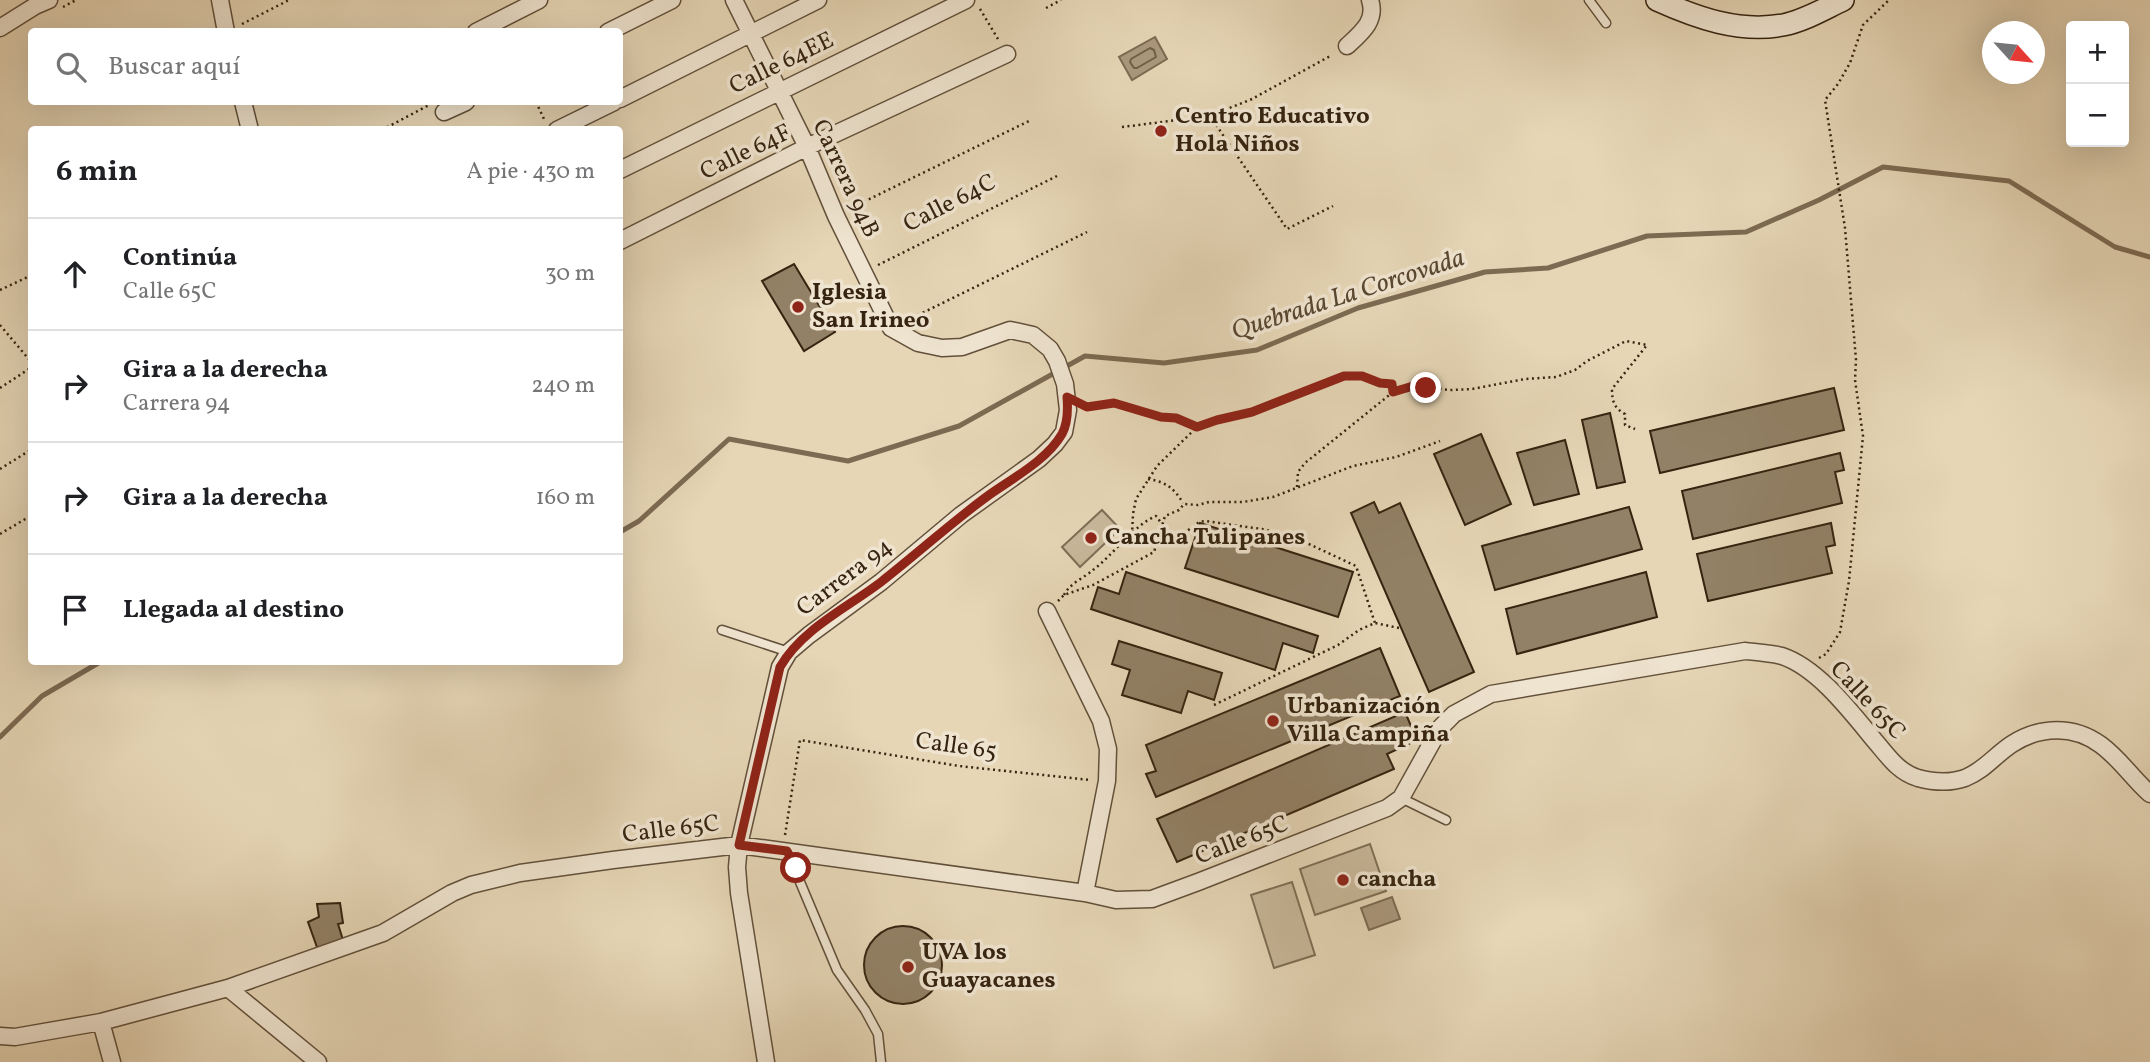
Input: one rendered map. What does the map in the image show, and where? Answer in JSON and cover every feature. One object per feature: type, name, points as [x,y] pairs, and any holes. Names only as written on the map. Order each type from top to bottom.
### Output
[{"type":"street","points":[[0,28],[49,0]]},
{"type":"street","points":[[220,0],[231,28]]},
{"type":"street","points":[[484,28],[539,0]]},
{"type":"street","points":[[616,28],[672,0]]},
{"type":"street","name":"Carrera 94B","points":[[734,0],[807,147],[836,216],[891,328]]},
{"type":"street","points":[[623,98],[818,0]]},
{"type":"street","name":"Calle 64EE","points":[[623,169],[966,0]]},
{"type":"street","points":[[1348,46],[1371,19],[1370,0]]},
{"type":"street","points":[[1657,0],[1722,24],[1760,27],[1785,24],[1843,0]]},
{"type":"street","name":"Calle 64F","points":[[623,239],[807,147],[1007,54]]},
{"type":"street","points":[[244,105],[249,126]]},
{"type":"street","points":[[565,126],[608,105]]},
{"type":"street","name":"Carrera 94","points":[[766,1062],[737,867],[739,845],[780,667],[789,652],[808,635],[1039,459],[1064,432],[1067,421],[1066,391],[1057,360],[1050,349],[1032,335],[1010,330],[962,347],[942,348],[918,343],[891,328]]},
{"type":"street","points":[[1047,611],[1101,721],[1108,749],[1107,781],[1085,894]]},
{"type":"street","name":"Calle 65C","points":[[0,1036],[15,1037],[101,1023],[228,988],[383,933],[452,893],[497,877],[739,845],[1116,900],[1152,899],[1387,807],[1401,798],[1440,728],[1454,714],[1491,694],[1745,651],[1783,657],[1803,667],[1830,690],[1894,765],[1921,779],[1943,782],[1963,779],[1982,769],[2011,745],[2027,736],[2060,729],[2101,745],[2150,794]]},
{"type":"street","points":[[228,988],[317,1062]]},
{"type":"street","points":[[101,1023],[112,1062]]},
{"type":"lane","points":[[1590,0],[1606,23]]},
{"type":"lane","points":[[722,629],[789,652]]},
{"type":"lane","points":[[1401,798],[1446,820]]},
{"type":"lane","points":[[785,851],[837,970],[878,1034],[881,1062]]},
{"type":"path","points":[[233,28],[289,0]]},
{"type":"path","points":[[975,0],[1007,54]]},
{"type":"path","points":[[1046,8],[1061,0]]},
{"type":"path","points":[[1803,667],[1826,654],[1840,632],[1849,581],[1863,436],[1855,380],[1856,359],[1845,228],[1825,100],[1850,63],[1863,25],[1889,0]]},
{"type":"path","points":[[1122,127],[1210,116],[1252,99],[1348,46]]},
{"type":"path","points":[[537,105],[547,126]]},
{"type":"path","points":[[392,126],[440,107]]},
{"type":"path","points":[[1210,116],[1287,229],[1333,206]]},
{"type":"path","points":[[836,216],[1029,121]]},
{"type":"path","name":"Calle 64C","points":[[863,273],[1057,176]]},
{"type":"path","points":[[891,328],[1087,232]]},
{"type":"path","points":[[0,290],[28,277]]},
{"type":"path","points":[[0,325],[28,360]]},
{"type":"path","points":[[1297,487],[1298,472],[1305,463],[1393,392],[1413,386],[1450,390],[1472,389],[1525,379],[1556,377],[1575,370],[1616,345],[1632,341],[1647,345],[1612,389],[1612,396],[1615,407],[1625,414],[1625,425],[1635,429]]},
{"type":"path","points":[[0,388],[28,368]]},
{"type":"path","points":[[1132,535],[1136,499],[1148,479],[1197,427],[1252,412],[1344,376],[1362,376],[1380,383],[1392,384],[1393,392]]},
{"type":"path","points":[[1066,391],[1087,407],[1114,403],[1161,417],[1176,418],[1197,427]]},
{"type":"path","points":[[1148,479],[1171,486],[1184,503],[1198,505],[1209,502],[1243,502],[1273,497],[1353,466],[1396,457],[1440,441]]},
{"type":"path","points":[[0,469],[28,452]]},
{"type":"path","points":[[1065,595],[1093,585],[1154,552],[1165,516],[1180,510],[1184,503]]},
{"type":"path","points":[[1047,611],[1142,523],[1156,516],[1162,524]]},
{"type":"path","points":[[0,534],[28,517]]},
{"type":"path","points":[[1158,542],[1182,535],[1199,522],[1205,521],[1262,529],[1296,538],[1356,566],[1375,623]]},
{"type":"path","points":[[1214,705],[1338,645],[1359,630],[1375,623],[1399,628]]},
{"type":"path","name":"Calle 65","points":[[785,851],[800,740],[959,766],[1107,781]]},
{"type":"shaded area","name":"Cancha Tulipanes","points":[[1102,510],[1120,529],[1080,567],[1062,547]]},
{"type":"shaded area","name":"cancha","points":[[1370,844],[1386,891],[1315,915],[1300,869]]},
{"type":"shaded area","name":"cancha","points":[[1292,882],[1315,955],[1274,968],[1251,895]]},
{"type":"water","points":[[1155,37],[1167,59],[1132,80],[1119,57]]},
{"type":"water","points":[[1392,897],[1400,919],[1369,930],[1361,908]]},
{"type":"building","name":"Iglesia San Irineo","points":[[794,264],[835,332],[804,351],[762,281]]},
{"type":"building","points":[[1834,388],[1844,430],[1660,473],[1650,431]]},
{"type":"building","points":[[1610,413],[1625,482],[1597,488],[1582,420]]},
{"type":"building","points":[[1481,434],[1511,504],[1465,525],[1434,454]]},
{"type":"building","points":[[1565,440],[1579,494],[1534,505],[1517,453]]},
{"type":"building","points":[[1840,453],[1844,470],[1835,472],[1842,503],[1693,539],[1682,491]]},
{"type":"building","name":"Urbanización Villa Campiña","points":[[1374,502],[1379,513],[1400,503],[1474,672],[1429,692],[1351,513]]},
{"type":"building","points":[[1629,507],[1642,549],[1495,590],[1482,546]]},
{"type":"building","points":[[1200,523],[1353,572],[1338,617],[1185,568]]},
{"type":"building","points":[[1831,523],[1835,545],[1826,547],[1832,573],[1708,601],[1697,554]]},
{"type":"building","name":"Urbanización Villa Campiña","points":[[1126,572],[1318,636],[1313,653],[1283,643],[1275,670],[1091,609],[1098,587],[1119,594]]},
{"type":"building","points":[[1646,572],[1657,617],[1517,654],[1506,609]]},
{"type":"building","name":"Urbanización Villa Campiña","points":[[1119,641],[1222,673],[1214,700],[1188,691],[1181,713],[1122,695],[1130,670],[1112,664]]},
{"type":"building","name":"Urbanización Villa Campiña","points":[[1380,648],[1400,696],[1156,797],[1146,774],[1156,771],[1146,745]]},
{"type":"building","name":"Urbanización Villa Campiña","points":[[1405,712],[1417,740],[1387,754],[1394,769],[1177,862],[1157,819]]},
{"type":"building","points":[[340,903],[343,923],[338,924],[343,940],[318,950],[308,922],[319,917],[317,904]]},
{"type":"building","points":[[903,926],[918,929],[931,937],[939,950],[942,965],[939,980],[931,993],[918,1001],[903,1004],[888,1001],[875,993],[867,980],[864,965],[867,950],[875,937],[888,929]]},
{"type":"waterway","name":"Quebrada La Corcovada","points":[[623,530],[639,521],[729,439],[848,461],[959,426],[1085,356],[1164,363],[1257,350],[1358,308],[1485,272],[1548,268],[1647,236],[1746,232],[1819,200],[1883,167],[2009,181],[2115,247],[2150,257]]},
{"type":"waterway","name":"Quebrada La Corcovada","points":[[0,737],[42,696],[95,665]]},
{"type":"place","name":"Centro Educativo Hola Niños","points":[[1161,131]]},
{"type":"place","name":"Iglesia San Irineo","points":[[798,307]]},
{"type":"place","name":"Cancha Tulipanes","points":[[1091,538]]},
{"type":"place","name":"Urbanización Villa Campiña","points":[[1273,721]]},
{"type":"place","name":"cancha","points":[[1343,880]]},
{"type":"place","name":"UVA los Guayacanes","points":[[908,967]]},
{"type":"route","points":[[796,868],[787,851],[739,845],[780,667],[798,643],[881,582],[1055,444],[1064,432],[1067,421],[1067,397],[1087,407],[1114,403],[1139,412],[1176,418],[1197,427],[1252,412],[1344,376],[1362,376],[1380,383],[1392,384],[1393,392],[1413,386],[1426,388]]}]
